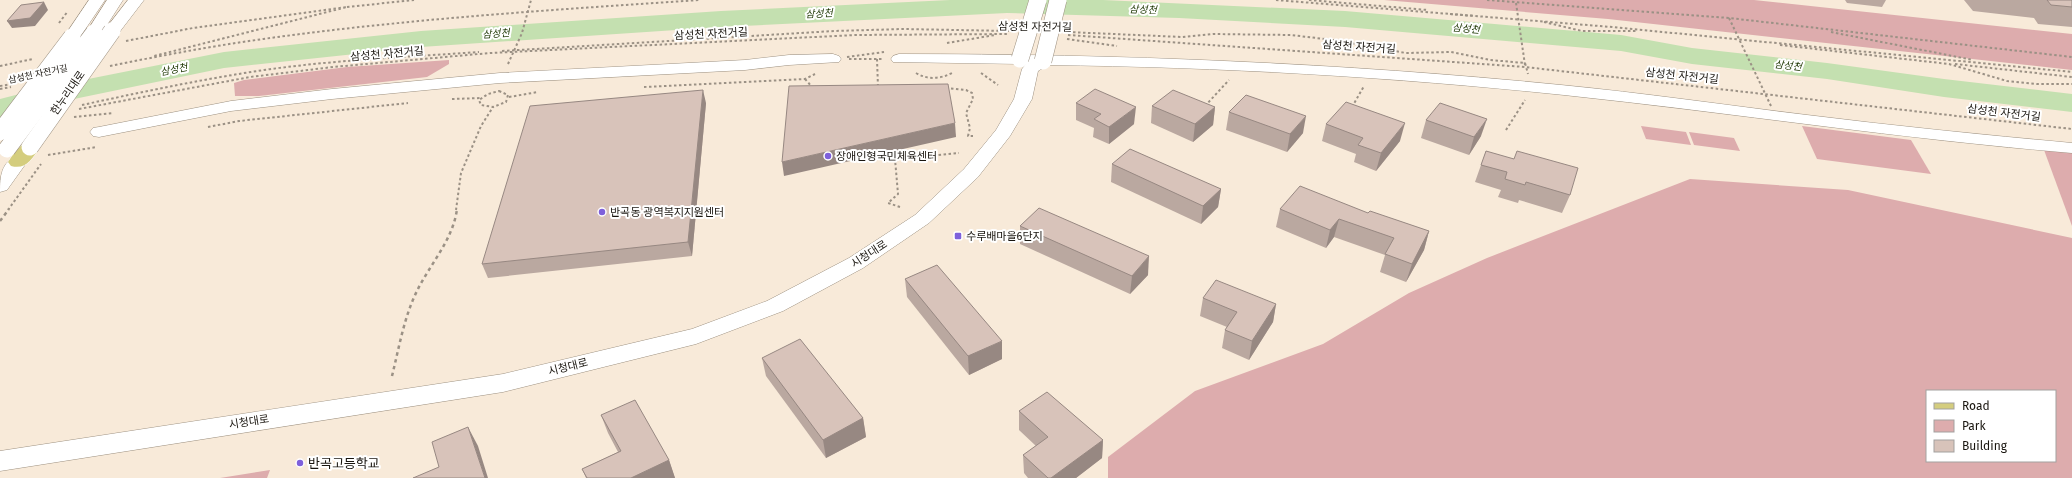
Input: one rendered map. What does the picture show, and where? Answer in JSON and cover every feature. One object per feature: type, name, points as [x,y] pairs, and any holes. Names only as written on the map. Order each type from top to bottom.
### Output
[{"type":"main road","name":"한누리대로","points":[[6,150],[30,146]]},
{"type":"street","name":"한누리대로","points":[[0,186],[6,150],[72,37],[97,0]]},
{"type":"street","points":[[6,150],[94,33],[115,0]]},
{"type":"street","name":"한누리대로","points":[[30,146],[117,36],[136,0]]},
{"type":"street","name":"시청대로","points":[[0,461],[503,383],[696,336],[775,306],[856,263],[922,219],[971,173],[1004,132],[1023,98],[1031,63],[1038,0]]},
{"type":"street","name":"시청대로","points":[[1031,63],[1058,0]]},
{"type":"street","points":[[101,139],[231,106],[332,94],[500,78],[833,59]]},
{"type":"street","points":[[899,59],[1093,60],[1242,67],[1532,87],[1949,136],[2072,148]]},
{"type":"path","points":[[117,36],[193,28],[347,7],[414,0]]},
{"type":"path","points":[[514,52],[530,12],[532,0]]},
{"type":"path","points":[[141,59],[361,27],[530,12],[699,0]]},
{"type":"path","points":[[1276,0],[1440,12]]},
{"type":"path","points":[[1309,0],[1421,8],[1468,16],[1491,16],[1535,20],[2072,72]]},
{"type":"path","points":[[1488,0],[1728,18],[1813,29],[2072,57]]},
{"type":"path","points":[[1516,2],[1525,67]]},
{"type":"path","points":[[56,28],[73,6]]},
{"type":"path","points":[[104,67],[347,7]]},
{"type":"path","points":[[1728,18],[1771,106]]},
{"type":"path","points":[[1535,20],[1582,31],[1634,30],[2072,77]]},
{"type":"path","points":[[1813,29],[1992,64]]},
{"type":"path","name":"삼성천 자전거길","points":[[77,110],[250,77],[333,67],[514,52],[855,35],[1011,34]]},
{"type":"path","name":"삼성천 자전거길","points":[[1062,35],[1525,67],[2072,129]]},
{"type":"path","points":[[0,66],[36,58]]},
{"type":"path","points":[[639,87],[805,79],[821,70],[833,59],[899,59],[922,78],[942,78],[953,72]]},
{"type":"path","points":[[877,59],[879,92]]},
{"type":"path","points":[[1949,64],[2007,81],[2037,84],[2072,84]]},
{"type":"path","points":[[1204,107],[1242,67]]},
{"type":"path","points":[[979,72],[998,85]]},
{"type":"path","points":[[1349,112],[1371,75]]},
{"type":"path","points":[[805,79],[818,92]]},
{"type":"path","name":"삼성천 자전거길","points":[[0,89],[15,86]]},
{"type":"path","points":[[1506,130],[1532,87]]},
{"type":"path","points":[[944,88],[966,90],[972,93],[973,99],[966,113],[970,128],[968,136],[973,136]]},
{"type":"path","points":[[450,99],[482,98],[494,92],[503,92],[508,95],[506,102],[493,107],[481,105],[479,103],[482,98]]},
{"type":"path","points":[[202,128],[239,121],[413,102]]},
{"type":"path","points":[[392,376],[407,317],[417,290],[442,249],[455,221],[461,173],[481,126],[493,107]]},
{"type":"path","points":[[0,221],[48,155],[101,139]]},
{"type":"path","points":[[900,207],[888,203],[898,194],[895,159],[959,153]]},
{"type":"green space","points":[[1384,0],[1754,0],[2072,34],[2072,70],[1608,19]]},
{"type":"green space","points":[[449,60],[449,64],[427,77],[259,96],[235,96],[234,83],[244,80],[347,67]]},
{"type":"green space","points":[[1641,126],[1686,132],[1691,145],[1646,139]]},
{"type":"green space","points":[[1802,126],[1911,140],[1931,174],[1817,159]]},
{"type":"green space","points":[[1689,132],[1734,138],[1740,151],[1694,145]]},
{"type":"green space","points":[[2044,150],[2072,153],[2072,226]]},
{"type":"green space","points":[[1690,179],[1848,190],[2072,238],[2072,478],[1108,478],[1108,457],[1195,391],[1323,344],[1409,293],[1487,258]]},
{"type":"green space","points":[[270,470],[267,478],[220,478]]},
{"type":"shaded area","points":[[379,40],[388,43],[379,48],[330,53],[325,49],[336,44]]},
{"type":"building","points":[[2047,0],[2072,0],[2072,7],[2051,5]]},
{"type":"building","points":[[44,2],[30,18],[7,21],[21,5]]},
{"type":"building","name":"장애인형국민체육센터","points":[[948,84],[955,123],[782,162],[789,86]]},
{"type":"building","points":[[1095,89],[1136,107],[1109,127],[1094,119],[1101,114],[1076,103]]},
{"type":"building","name":"반곡동 광역복지지원센터","points":[[703,90],[688,242],[482,264],[530,106]]},
{"type":"building","points":[[1173,90],[1215,107],[1195,124],[1152,106]]},
{"type":"building","points":[[1246,95],[1306,116],[1290,134],[1229,112]]},
{"type":"building","points":[[1346,102],[1405,123],[1381,153],[1358,145],[1363,138],[1326,124]]},
{"type":"building","points":[[1440,103],[1487,119],[1474,137],[1426,120]]},
{"type":"building","points":[[1130,149],[1221,189],[1203,206],[1112,164]]},
{"type":"building","points":[[1486,151],[1514,159],[1517,151],[1578,168],[1570,195],[1526,182],[1525,185],[1505,179],[1507,172],[1481,165]]},
{"type":"building","points":[[1300,186],[1368,213],[1370,211],[1429,231],[1412,264],[1385,254],[1394,238],[1339,219],[1330,230],[1280,209]]},
{"type":"building","points":[[1039,208],[1149,256],[1132,276],[1020,226]]},
{"type":"building","points":[[937,265],[1002,341],[968,356],[905,279]]},
{"type":"building","points":[[1216,280],[1276,304],[1252,341],[1225,330],[1237,312],[1203,298]]},
{"type":"building","points":[[800,339],[863,418],[823,440],[762,358]]},
{"type":"building","points":[[1047,392],[1103,440],[1051,478],[1048,478],[1023,455],[1048,437],[1019,411]]},
{"type":"building","points":[[635,400],[669,460],[631,478],[587,478],[582,469],[621,451],[601,415]]},
{"type":"building","points":[[468,427],[485,478],[413,478],[439,467],[432,442]]},
{"type":"waterway","name":"삼성천","points":[[0,108],[43,97],[224,60],[421,39],[721,19],[1007,5],[1179,10],[1345,19],[1621,43],[1692,56],[1827,71],[1944,88],[2072,103]]},
{"type":"place","name":"장애인형국민체육센터","points":[[828,156]]},
{"type":"place","name":"반곡동 광역복지지원센터","points":[[602,212]]},
{"type":"place","name":"수루배마을6단지","points":[[958,236]]},
{"type":"place","name":"반곡고등학교","points":[[300,463]]}]
